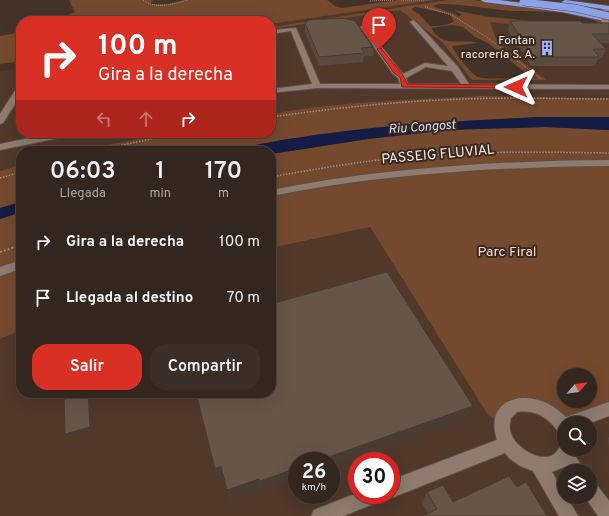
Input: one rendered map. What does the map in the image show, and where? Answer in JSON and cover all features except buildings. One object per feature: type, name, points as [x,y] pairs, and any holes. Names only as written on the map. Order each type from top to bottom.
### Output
[{"type":"highway","points":[[484,0],[562,10],[600,18]]},
{"type":"highway","points":[[504,0],[524,1],[575,8],[609,15]]},
{"type":"highway","points":[[543,0],[609,9]]},
{"type":"street","points":[[609,9],[600,12],[599,16],[609,24]]},
{"type":"street","points":[[413,22],[455,68],[466,86]]},
{"type":"street","points":[[363,27],[396,72],[402,77],[405,86]]},
{"type":"street","points":[[276,31],[294,29],[317,86]]},
{"type":"street","points":[[402,77],[425,66],[455,68]]},
{"type":"street","points":[[276,91],[317,86],[609,87]]},
{"type":"street","points":[[0,121],[16,101]]},
{"type":"street","points":[[0,147],[44,138]]},
{"type":"street","name":"PASSEIG FLUVIAL","points":[[276,192],[321,182],[443,167],[609,162]]},
{"type":"street","points":[[0,272],[16,266]]},
{"type":"street","points":[[557,418],[543,408],[520,404],[510,408],[504,414],[501,423],[502,434],[507,444],[515,453],[538,465],[550,465],[559,462],[564,456]]},
{"type":"street","points":[[590,416],[609,409]]},
{"type":"street","points":[[400,486],[507,444]]},
{"type":"street","points":[[538,465],[569,516]]},
{"type":"street","points":[[597,500],[609,516]]},
{"type":"street","points":[[320,516],[351,504]]},
{"type":"path","points":[[143,0],[155,6],[188,0]]},
{"type":"path","points":[[370,1],[394,0]]},
{"type":"path","points":[[401,0],[424,0]]},
{"type":"path","points":[[425,7],[452,15],[488,38],[551,87]]},
{"type":"path","points":[[276,116],[338,108],[420,100],[491,98],[609,99]]},
{"type":"path","points":[[118,146],[156,138]]},
{"type":"path","points":[[276,176],[418,156],[525,152],[609,153]]},
{"type":"path","points":[[0,178],[16,173]]},
{"type":"path","points":[[0,252],[16,247]]},
{"type":"shaded area","points":[[434,0],[448,0],[276,26],[276,23]]},
{"type":"shaded area","points":[[543,0],[609,0],[609,8],[560,2]]},
{"type":"shaded area","points":[[400,10],[443,43],[472,80],[545,80],[497,42],[489,22],[523,26],[609,28],[609,98],[481,96],[351,104],[276,113],[276,28]]},
{"type":"shaded area","points":[[16,69],[16,138],[143,138],[102,146],[16,146],[16,166],[0,171],[0,71]]},
{"type":"shaded area","points":[[370,227],[488,415],[519,404],[557,422],[557,456],[597,456],[597,418],[609,409],[609,516],[0,516],[0,339],[16,332],[16,398],[276,398],[276,247]]},
{"type":"green space","points":[[69,0],[153,0],[150,4],[167,4],[184,0],[327,0],[335,6],[342,8],[398,0],[434,0],[276,23],[276,16],[65,16],[75,12]]},
{"type":"green space","points":[[448,0],[473,0],[577,14],[589,16],[609,26],[523,26],[490,22],[497,42],[546,80],[472,80],[443,43],[400,10],[276,28],[276,26]],"holes":[[[448,4],[512,11],[569,14],[581,16],[599,23],[580,25],[529,21],[483,16],[454,10],[462,15],[459,16],[433,6]],[[416,7],[448,14],[454,21],[446,25],[430,26],[419,14],[412,10],[412,8]],[[452,25],[463,27],[475,37],[488,43],[528,75],[503,78],[478,77],[471,72],[452,46],[478,43],[447,41],[436,35],[431,28]]]},
{"type":"green space","points":[[16,33],[16,62],[0,64],[0,36]]},
{"type":"green space","points":[[481,96],[609,98],[609,117],[540,117],[409,124],[288,139],[252,146],[102,146],[143,138],[276,138],[276,113],[323,106]]},
{"type":"green space","name":"Parc Firal","points":[[545,127],[609,130],[609,409],[586,416],[557,416],[557,420],[519,404],[501,423],[488,415],[370,227],[276,247],[276,153],[368,139],[447,130]]},
{"type":"green space","points":[[16,166],[16,203],[0,208],[0,171]]},
{"type":"green space","points":[[16,214],[16,332],[0,339],[0,219]]},
{"type":"water","name":"Riu Congost","points":[[540,117],[609,117],[609,130],[545,127],[447,130],[368,139],[276,153],[276,146],[251,146],[351,130],[446,122]]},
{"type":"water","points":[[16,203],[16,214],[0,219],[0,208]]},
{"type":"place","name":"Fontan racorería S. A.","points":[[547,48]]},
{"type":"route","points":[[379,49],[396,72],[402,77],[405,86],[516,87]]}]
